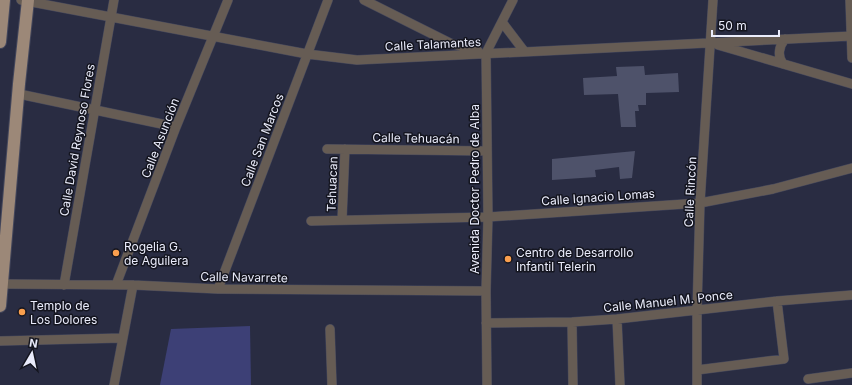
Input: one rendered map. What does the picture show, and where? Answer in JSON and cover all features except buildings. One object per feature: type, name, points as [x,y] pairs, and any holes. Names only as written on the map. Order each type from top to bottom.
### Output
[{"type":"main road","points":[[0,42],[4,0]]},
{"type":"main road","points":[[0,306],[26,0]]},
{"type":"street","name":"Calle Talamantes","points":[[26,0],[111,18],[307,54],[356,60],[852,36]]},
{"type":"street","name":"Calle David Reynoso Flores","points":[[64,285],[114,0]]},
{"type":"street","name":"Calle Asunción","points":[[116,285],[176,127],[228,0]]},
{"type":"street","name":"Calle San Marcos","points":[[218,289],[328,0]]},
{"type":"street","points":[[364,0],[450,43],[486,53]]},
{"type":"street","name":"Avenida Doctor Pedro de Alba","points":[[487,385],[486,291],[488,217],[486,53],[513,0]]},
{"type":"street","name":"Calle Rincón","points":[[697,385],[697,311],[700,202],[713,0]]},
{"type":"street","points":[[850,0],[852,58]]},
{"type":"street","points":[[502,22],[524,51]]},
{"type":"street","points":[[784,64],[781,61],[779,52],[785,39]]},
{"type":"street","points":[[448,56],[450,43]]},
{"type":"street","points":[[711,43],[852,84]]},
{"type":"street","points":[[19,94],[176,127]]},
{"type":"street","name":"Calle Tehuacán","points":[[327,149],[486,151]]},
{"type":"street","name":"Tehuacan","points":[[342,220],[345,149]]},
{"type":"street","name":"Calle Ignacio Lomas","points":[[311,221],[488,217],[700,202],[773,189],[852,168]]},
{"type":"street","name":"Calle Navarrete","points":[[2,284],[133,285],[218,289],[486,291]]},
{"type":"street","points":[[114,385],[133,285]]},
{"type":"street","name":"Calle Manuel M. Ponce","points":[[486,323],[617,320],[776,301],[852,295]]},
{"type":"street","points":[[697,370],[784,359],[776,301]]},
{"type":"street","points":[[617,320],[620,385]]},
{"type":"street","points":[[572,322],[573,385]]},
{"type":"street","points":[[330,329],[332,385]]},
{"type":"street","points":[[0,341],[122,338]]},
{"type":"street","points":[[808,379],[852,373]]},
{"type":"shaded area","points":[[250,326],[251,385],[160,385],[171,329]]},
{"type":"place","name":"Rogelia G. de Aguilera","points":[[116,253]]},
{"type":"place","name":"Centro de Desarrollo Infantil Telerin","points":[[508,259]]},
{"type":"place","name":"Templo de Los Dolores","points":[[22,312]]}]
